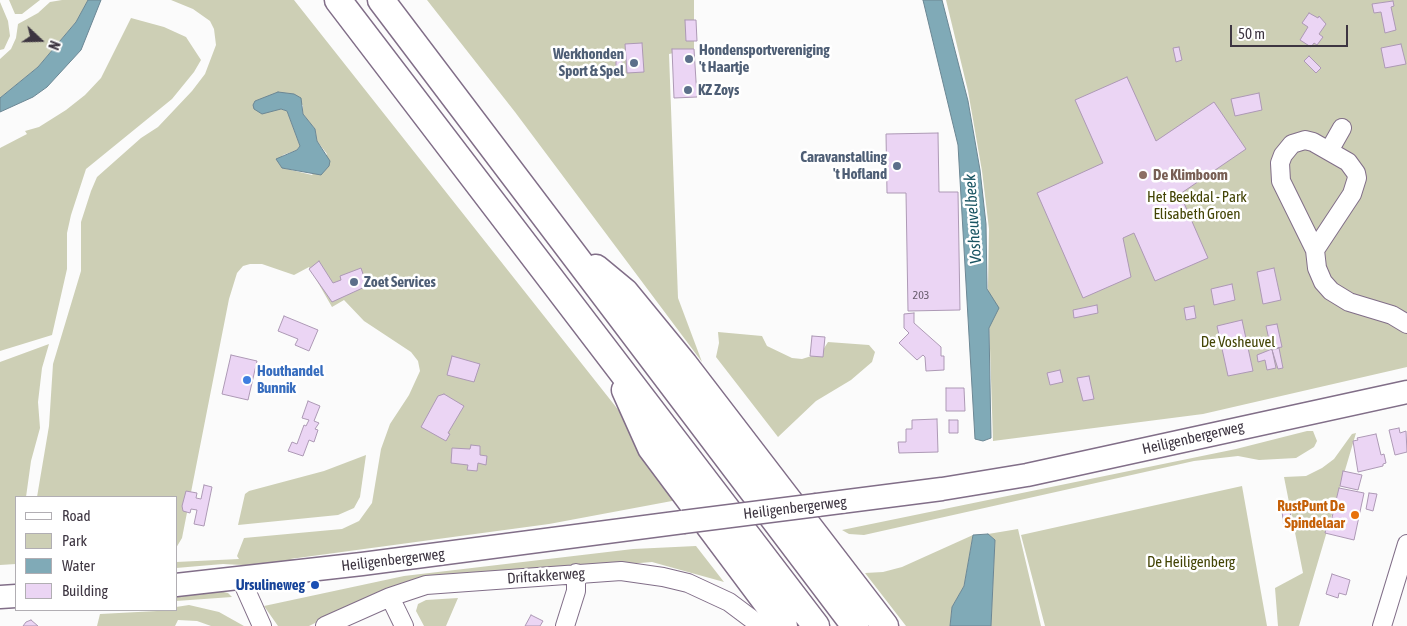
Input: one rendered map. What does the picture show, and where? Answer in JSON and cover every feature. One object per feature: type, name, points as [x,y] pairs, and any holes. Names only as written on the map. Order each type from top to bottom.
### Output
[{"type":"highway","points":[[338,0],[606,348],[816,626]]},
{"type":"highway","points":[[380,0],[855,626]]},
{"type":"highway","points":[[561,239],[625,292],[684,364],[885,626]]},
{"type":"highway","points":[[606,348],[651,448],[784,626]]},
{"type":"main road","name":"Heiligenbergerweg","points":[[178,584],[241,579],[942,489],[1027,474],[1407,392]]},
{"type":"main road","points":[[0,597],[15,596]]},
{"type":"street","points":[[1329,151],[1342,128]]},
{"type":"street","points":[[1315,250],[1336,221],[1356,184],[1356,172],[1329,151],[1313,142],[1299,142],[1287,149],[1280,163],[1282,187],[1315,250],[1320,275],[1330,290],[1349,302],[1392,315],[1407,324]]},
{"type":"street","points":[[1382,626],[1407,544]]},
{"type":"street","name":"Driftakkerweg","points":[[325,626],[390,597],[426,585],[621,571],[682,582],[729,602],[761,626]]},
{"type":"street","points":[[565,626],[576,591],[576,573]]},
{"type":"street","points":[[241,579],[262,626]]},
{"type":"street","points":[[390,597],[404,626]]},
{"type":"green space","points":[[9,0],[40,0],[22,14],[15,14]]},
{"type":"green space","points":[[88,0],[76,22],[38,67],[0,98],[0,59],[11,49],[16,38],[18,24],[38,13],[50,2]]},
{"type":"green space","points":[[171,0],[294,0],[688,498],[549,524],[290,559],[301,559],[300,564],[262,566],[223,564],[178,568],[178,562],[239,559],[237,556],[244,538],[342,529],[359,521],[372,503],[381,449],[390,424],[409,395],[420,371],[418,361],[411,352],[364,321],[344,300],[332,307],[309,267],[294,275],[262,264],[243,266],[237,273],[229,299],[182,538],[178,545],[178,496],[37,496],[49,426],[53,364],[81,271],[81,222],[91,191],[97,177],[141,138],[158,127],[192,91],[205,74],[216,45],[214,29],[210,21],[193,9]],"holes":[[[264,98],[303,105],[303,114],[315,129],[317,141],[327,154],[312,175],[283,168],[279,164],[283,155],[297,150],[300,146],[287,111],[255,101]]]},
{"type":"green space","points":[[427,0],[694,0],[694,49],[669,54],[678,298],[702,362],[515,112]]},
{"type":"green space","name":"Het Beekdal - Park Elisabeth Groen","points":[[946,0],[1407,0],[1407,367],[1203,414],[993,441],[988,286],[989,229],[982,171],[968,91]]},
{"type":"green space","points":[[0,2],[8,21],[10,36],[4,49],[0,50]]},
{"type":"green space","points":[[131,18],[164,27],[186,37],[201,60],[194,72],[172,99],[86,169],[67,233],[67,269],[52,335],[0,351],[0,148],[27,134],[25,131],[39,127],[85,95],[101,78]]},
{"type":"green space","points":[[718,332],[762,336],[767,346],[792,358],[802,359],[821,353],[828,342],[869,345],[875,352],[872,362],[851,380],[816,401],[778,437],[716,357],[719,343]]},
{"type":"green space","points":[[49,344],[42,368],[38,402],[40,428],[31,461],[26,496],[15,496],[15,564],[0,565],[0,362]]},
{"type":"green space","points":[[1313,431],[1317,441],[1314,447],[1296,458],[1259,460],[1238,456],[1194,461],[864,535],[849,534],[842,530],[1236,449]]},
{"type":"green space","points":[[1356,433],[1299,626],[1278,626],[1275,588],[1303,573],[1284,477],[1306,476],[1322,468],[1334,459],[1352,434]]},
{"type":"green space","points":[[366,455],[360,497],[354,508],[338,515],[238,525],[245,494],[249,491],[324,471]]},
{"type":"green space","name":"De Heiligenberg","points":[[1242,486],[1267,626],[1045,626],[1021,535]]},
{"type":"green space","points":[[1018,529],[1041,626],[991,626],[995,540],[988,534]]},
{"type":"green space","points":[[973,535],[964,586],[952,607],[950,626],[906,626],[865,573],[883,572],[902,567]]},
{"type":"green space","points":[[696,546],[724,582],[652,562],[470,577],[319,621],[309,626],[278,626],[264,606],[404,576],[633,549]]},
{"type":"green space","points":[[215,590],[228,593],[232,597],[178,601],[178,594]]},
{"type":"green space","points":[[458,598],[446,626],[424,626],[416,611],[418,604],[426,600]]},
{"type":"green space","points":[[189,605],[219,612],[244,626],[211,626],[197,621],[178,620],[175,626],[97,626],[100,614],[178,611],[178,607]]},
{"type":"water","points":[[88,0],[101,0],[81,50],[47,87],[33,97],[0,112],[0,98],[38,67],[76,22]]},
{"type":"water","name":"Vosheuvelbeek","points":[[923,0],[942,0],[968,101],[980,170],[986,224],[987,289],[999,308],[989,328],[991,438],[983,441],[975,439],[958,145]]},
{"type":"water","points":[[278,92],[294,94],[301,98],[303,114],[315,129],[317,141],[330,161],[329,166],[321,175],[282,168],[276,159],[297,150],[300,146],[287,111],[281,109],[262,114],[254,109],[253,105],[255,101]]},
{"type":"water","points":[[988,534],[995,540],[991,626],[950,626],[952,607],[964,586],[973,535]]},
{"type":"building","points":[[1393,1],[1394,6],[1391,7],[1396,30],[1385,33],[1381,12],[1374,13],[1372,4]]},
{"type":"building","points":[[1309,13],[1318,18],[1319,16],[1326,24],[1319,34],[1323,37],[1317,45],[1314,43],[1311,47],[1300,40],[1308,27],[1302,23]]},
{"type":"building","points":[[685,20],[696,20],[697,41],[686,41]]},
{"type":"building","points":[[642,43],[644,72],[627,73],[625,44]]},
{"type":"building","points":[[1401,44],[1406,64],[1385,68],[1381,48]]},
{"type":"building","points":[[1179,47],[1182,60],[1176,62],[1173,48]]},
{"type":"building","points":[[672,49],[694,49],[697,97],[674,98]]},
{"type":"building","points":[[616,53],[622,53],[622,68],[616,68]]},
{"type":"building","points":[[1309,56],[1321,68],[1316,73],[1304,61]]},
{"type":"building","points":[[1127,77],[1156,141],[1214,102],[1246,149],[1180,194],[1208,258],[1155,281],[1134,233],[1123,238],[1131,277],[1083,298],[1037,193],[1103,163],[1075,100]]},
{"type":"building","points":[[1259,93],[1262,110],[1235,116],[1231,99]]},
{"type":"building","points":[[938,133],[939,192],[958,192],[960,310],[908,311],[906,193],[887,193],[886,134]]},
{"type":"building","points":[[319,261],[333,283],[341,280],[340,276],[361,268],[367,286],[332,302],[309,269]]},
{"type":"building","points":[[1274,268],[1281,300],[1263,304],[1257,272]]},
{"type":"building","points":[[1232,284],[1235,300],[1214,305],[1211,289]]},
{"type":"building","points":[[1097,305],[1098,313],[1074,318],[1073,310]]},
{"type":"building","points":[[1194,306],[1196,318],[1186,320],[1184,308]]},
{"type":"building","points":[[914,313],[914,323],[941,347],[941,356],[944,356],[944,370],[926,371],[925,357],[923,355],[917,360],[899,343],[909,333],[904,328],[904,314]]},
{"type":"building","points":[[284,316],[318,330],[309,351],[295,345],[298,339],[278,331]]},
{"type":"building","points":[[1242,320],[1253,371],[1228,376],[1217,326]]},
{"type":"building","points":[[1277,324],[1282,347],[1271,349],[1266,326]]},
{"type":"building","points":[[812,336],[825,337],[823,357],[810,356]]},
{"type":"building","points":[[1279,348],[1283,368],[1278,369],[1272,350]]},
{"type":"building","points":[[1272,349],[1276,368],[1267,370],[1265,360],[1258,362],[1257,355]]},
{"type":"building","points":[[231,355],[257,361],[248,400],[222,394]]},
{"type":"building","points":[[452,356],[480,364],[474,382],[447,375]]},
{"type":"building","points":[[1060,370],[1063,382],[1050,385],[1047,373]]},
{"type":"building","points":[[1089,376],[1094,399],[1083,401],[1077,378]]},
{"type":"building","points":[[946,388],[964,388],[965,411],[946,411]]},
{"type":"building","points":[[444,394],[464,406],[448,433],[450,434],[446,441],[421,427],[438,396]]},
{"type":"building","points":[[308,401],[320,406],[314,421],[319,423],[315,429],[318,430],[314,442],[309,440],[303,456],[288,451],[292,442],[297,444],[304,425],[306,426],[309,420],[302,418]]},
{"type":"building","points":[[937,419],[938,452],[899,453],[898,442],[906,442],[906,429],[912,429],[912,420]]},
{"type":"building","points":[[949,420],[958,420],[958,433],[949,433]]},
{"type":"building","points":[[1399,428],[1400,433],[1406,431],[1407,452],[1395,455],[1389,430]]},
{"type":"building","points":[[1376,434],[1381,455],[1384,454],[1386,463],[1383,466],[1358,472],[1353,441],[1358,440],[1357,438]]},
{"type":"building","points":[[471,445],[480,446],[480,455],[487,456],[486,465],[478,463],[477,471],[467,470],[468,465],[451,463],[452,448],[470,449]]},
{"type":"building","points":[[1343,471],[1362,475],[1358,490],[1340,486]]},
{"type":"building","points":[[204,485],[212,487],[204,526],[194,524],[197,510],[191,509],[190,513],[183,511],[182,506],[186,491],[197,493],[196,498],[201,499]]},
{"type":"building","points":[[1339,488],[1364,493],[1354,540],[1325,533],[1327,525],[1330,526]]},
{"type":"building","points":[[1369,493],[1377,494],[1373,511],[1366,509]]},
{"type":"building","points":[[1290,510],[1292,527],[1284,528],[1282,511]]},
{"type":"building","points":[[1332,574],[1350,580],[1346,595],[1339,593],[1338,598],[1326,594]]},
{"type":"building","points":[[531,615],[543,621],[540,626],[525,626]]},
{"type":"building","points":[[31,620],[38,626],[23,626],[26,622]]},
{"type":"place","name":"Hondensportvereniging 't Haartje","points":[[689,59]]},
{"type":"place","name":"Werkhonden Sport & Spel","points":[[634,63]]},
{"type":"place","name":"KZ Zoys","points":[[688,90]]},
{"type":"place","name":"Caravanstalling 't Hofland","points":[[897,166]]},
{"type":"place","name":"De Klimboom","points":[[1143,175]]},
{"type":"place","name":"Zoet Services","points":[[354,282]]},
{"type":"place","name":"Houthandel Bunnik","points":[[247,380]]},
{"type":"place","name":"RustPunt De Spindelaar","points":[[1355,515]]},
{"type":"place","name":"Ursulineweg","points":[[315,585]]},
{"type":"park label","name":"De Vosheuvel","points":[[1238,342]]}]
